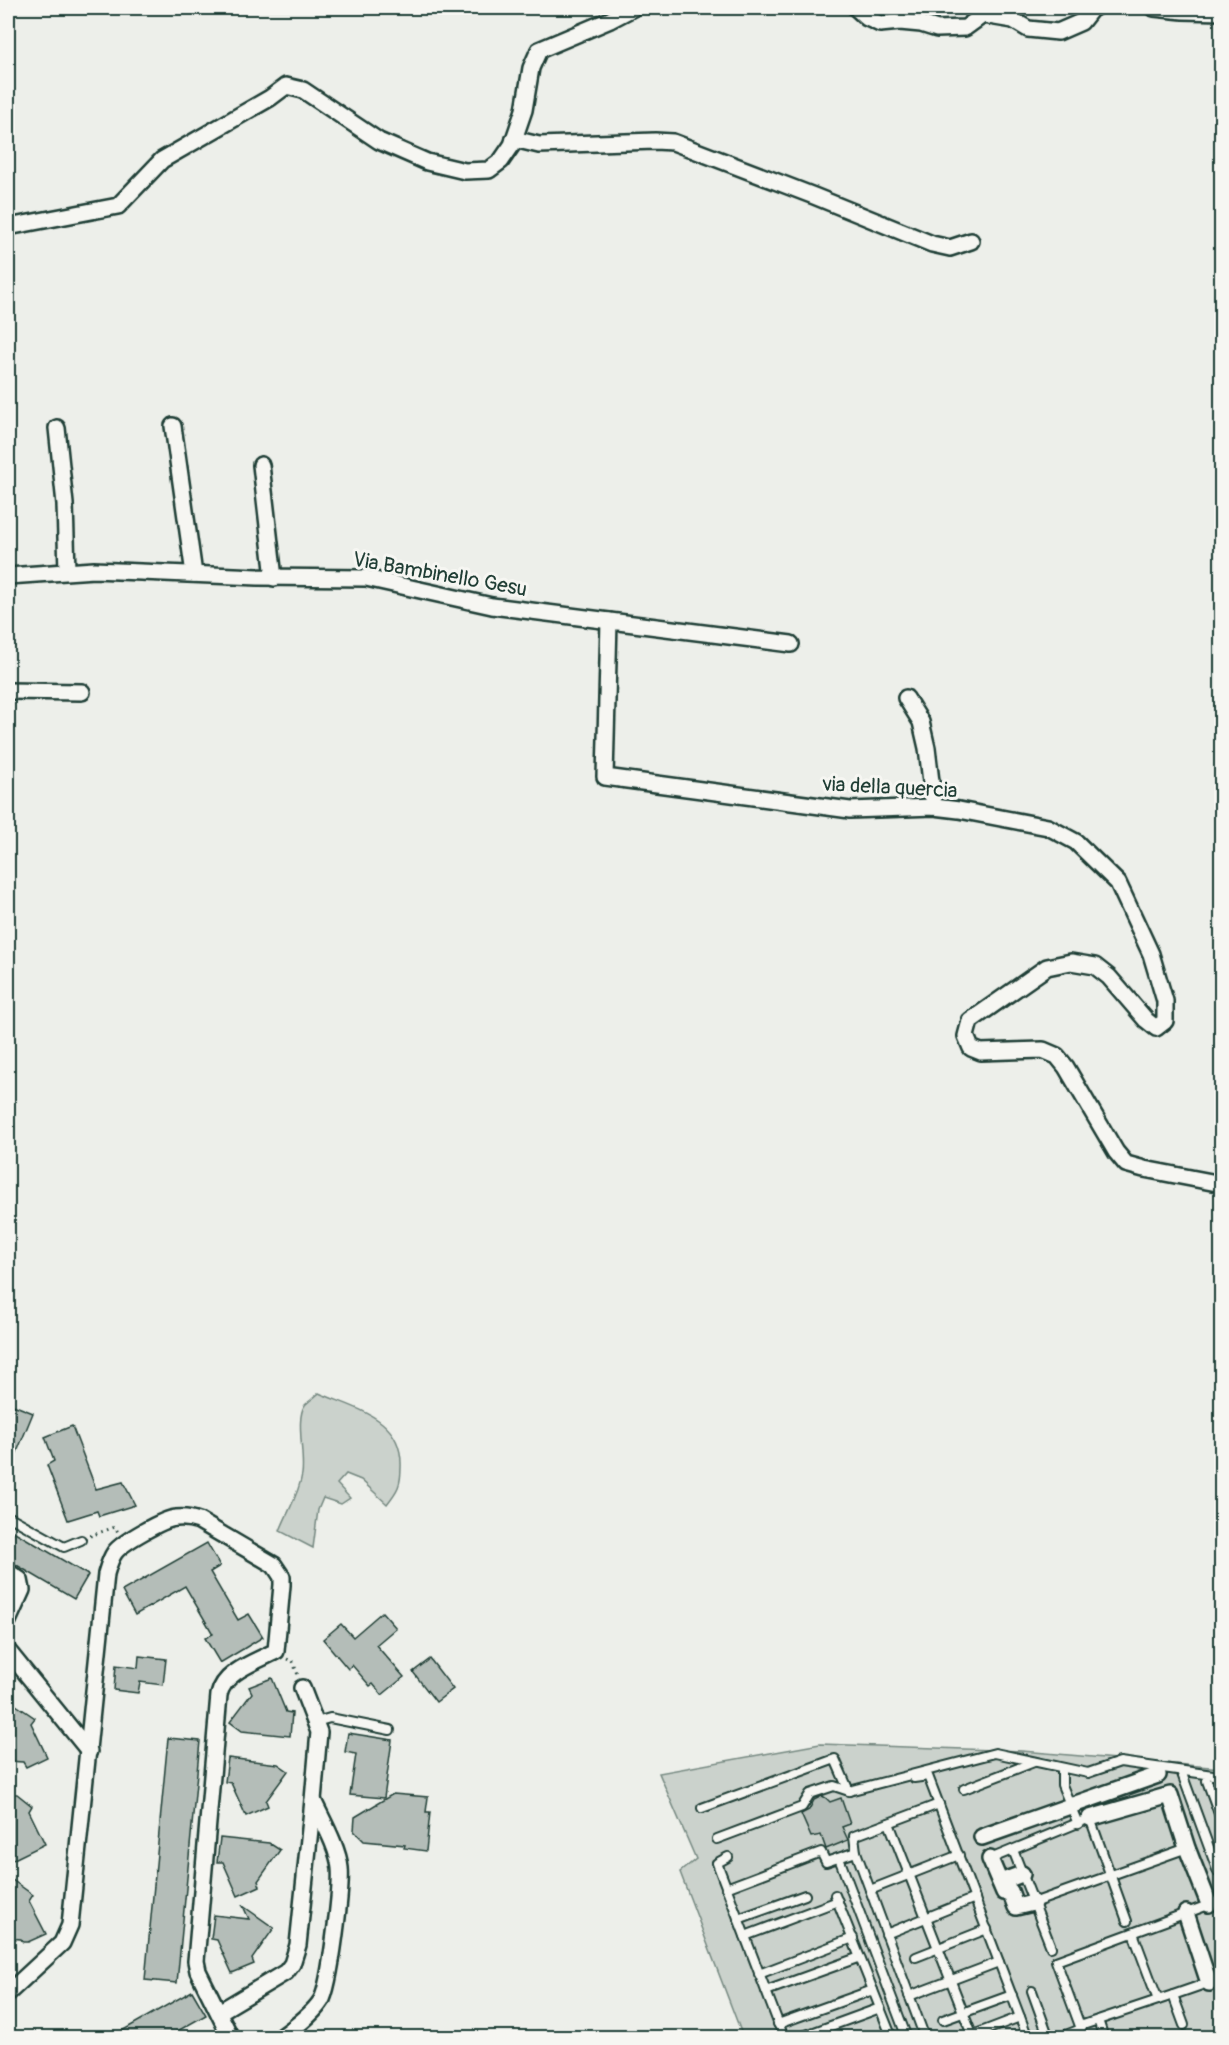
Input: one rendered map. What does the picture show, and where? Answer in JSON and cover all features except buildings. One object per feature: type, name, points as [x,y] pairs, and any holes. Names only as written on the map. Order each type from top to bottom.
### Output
[{"type":"street","points":[[8,227],[118,207],[162,160],[270,98],[286,86],[303,90],[379,141],[427,162],[465,171],[489,170],[501,161],[514,139],[524,110],[531,68],[539,50],[633,8]]},
{"type":"street","points":[[856,8],[867,18],[880,24],[900,22],[921,24],[938,29],[965,28],[983,15],[1013,20],[1028,29],[1058,32],[1081,22],[1094,8]]},
{"type":"street","points":[[1155,8],[1221,12]]},
{"type":"street","points":[[514,139],[540,145],[673,142],[932,243],[950,248],[971,241]]},
{"type":"street","points":[[173,426],[194,574]]},
{"type":"street","points":[[57,428],[65,504],[67,571]]},
{"type":"street","points":[[261,465],[274,578]]},
{"type":"street","name":"Via Bambinello Gesu","points":[[8,576],[94,570],[274,578],[366,578],[492,606],[791,644]]},
{"type":"street","name":"via della quercia","points":[[609,621],[605,777],[850,810],[934,807],[959,810],[1048,827],[1076,842],[1118,883],[1151,954],[1165,1000],[1165,1021],[1156,1028],[1146,1020],[1109,977],[1095,966],[1071,962],[1047,967],[970,1021],[966,1036],[971,1048],[981,1052],[1043,1050],[1056,1056],[1066,1067],[1116,1152],[1126,1164],[1221,1184]]},
{"type":"street","points":[[8,691],[82,692]]},
{"type":"street","points":[[906,698],[921,722],[927,748],[934,807]]},
{"type":"street","points":[[8,1993],[55,1949],[66,1935],[70,1925],[106,1574],[110,1562],[116,1551],[125,1544],[167,1519],[189,1518],[199,1521],[274,1565],[282,1577],[276,1651],[231,1675],[225,1680],[219,1695],[196,1951],[198,1971],[229,2036]]},
{"type":"street","points":[[8,1572],[20,1580],[22,1590],[8,1621]]},
{"type":"street","points":[[8,1651],[89,1751]]},
{"type":"street","points":[[219,2012],[277,1978],[292,1964],[298,1945],[319,1742],[316,1722],[302,1688]]},
{"type":"street","points":[[982,1837],[1158,1775]]},
{"type":"street","points":[[1084,1821],[1170,1795],[1187,1848],[1215,1902]]},
{"type":"street","points":[[280,2037],[298,2024],[322,2000],[329,1972],[340,1868],[338,1856],[313,1800]]},
{"type":"street","points":[[990,1859],[1004,1892],[1010,1891],[1016,1907],[1034,1903]]},
{"type":"street","points":[[1000,1882],[1022,1874]]},
{"type":"street","points":[[1186,1913],[1215,1981]]},
{"type":"lane","points":[[8,1516],[64,1547],[81,1540]]},
{"type":"lane","points":[[316,1722],[330,1718],[390,1730]]},
{"type":"lane","points":[[717,1839],[802,1807],[810,1794],[834,1786],[849,1791],[995,1753],[1088,1773],[1120,1762],[1220,1776],[1221,1779]]},
{"type":"lane","points":[[702,1808],[835,1759],[849,1791]]},
{"type":"lane","points":[[964,1789],[1035,1762]]},
{"type":"lane","points":[[1062,1768],[1062,1785],[1070,1806],[1084,1821],[1111,1875],[1127,1921]]},
{"type":"lane","points":[[1181,1771],[1220,1872],[1221,1881]]},
{"type":"lane","points":[[886,1781],[928,1776],[1028,2037]]},
{"type":"lane","points":[[1207,1781],[1221,1822]]},
{"type":"lane","points":[[925,2037],[856,1852],[854,1836],[939,1804]]},
{"type":"lane","points":[[990,1859],[1084,1821]]},
{"type":"lane","points":[[889,1823],[964,2013],[968,2036],[1020,2017]]},
{"type":"lane","points":[[1034,1903],[1187,1848]]},
{"type":"lane","points":[[1013,1850],[1051,1947]]},
{"type":"lane","points":[[726,1888],[821,1852],[826,1862],[856,1852]]},
{"type":"lane","points":[[870,1890],[959,1855]]},
{"type":"lane","points":[[728,1857],[717,1863],[784,2037]]},
{"type":"lane","points":[[839,1858],[907,2037]]},
{"type":"lane","points":[[738,1919],[806,1895]]},
{"type":"lane","points":[[745,1936],[837,1898],[892,2037]]},
{"type":"lane","points":[[886,1934],[975,1898]]},
{"type":"lane","points":[[1058,2037],[1081,2029],[1056,1960],[1215,1902]]},
{"type":"lane","points":[[846,1920],[860,1913]]},
{"type":"lane","points":[[916,1957],[987,1929]]},
{"type":"lane","points":[[1132,1933],[1158,2000]]},
{"type":"lane","points":[[759,1974],[853,1938]]},
{"type":"lane","points":[[766,1991],[860,1956]]},
{"type":"lane","points":[[909,1996],[999,1962]]},
{"type":"lane","points":[[1080,2026],[1215,1981]]},
{"type":"lane","points":[[778,2024],[873,1990]]},
{"type":"lane","points":[[1032,1990],[1047,2037]]},
{"type":"lane","points":[[943,2020],[1012,1995]]},
{"type":"lane","points":[[1173,1995],[1184,2025]]},
{"type":"lane","points":[[798,2037],[880,2008]]},
{"type":"lane","points":[[1098,2020],[1104,2037]]},
{"type":"path","points":[[81,1540],[115,1527],[125,1544]]},
{"type":"path","points":[[276,1651],[293,1662],[302,1688]]},
{"type":"shaded area","points":[[319,1393],[362,1411],[386,1426],[400,1450],[401,1473],[398,1487],[387,1504],[361,1480],[346,1474],[337,1484],[350,1498],[341,1504],[323,1498],[318,1510],[313,1548],[280,1531],[296,1496],[302,1474],[300,1428],[302,1411],[305,1405]]},
{"type":"shaded area","points":[[820,1744],[1022,1751],[1221,1768],[1221,2037],[743,2037],[680,1872],[696,1859],[659,1773]]}]
